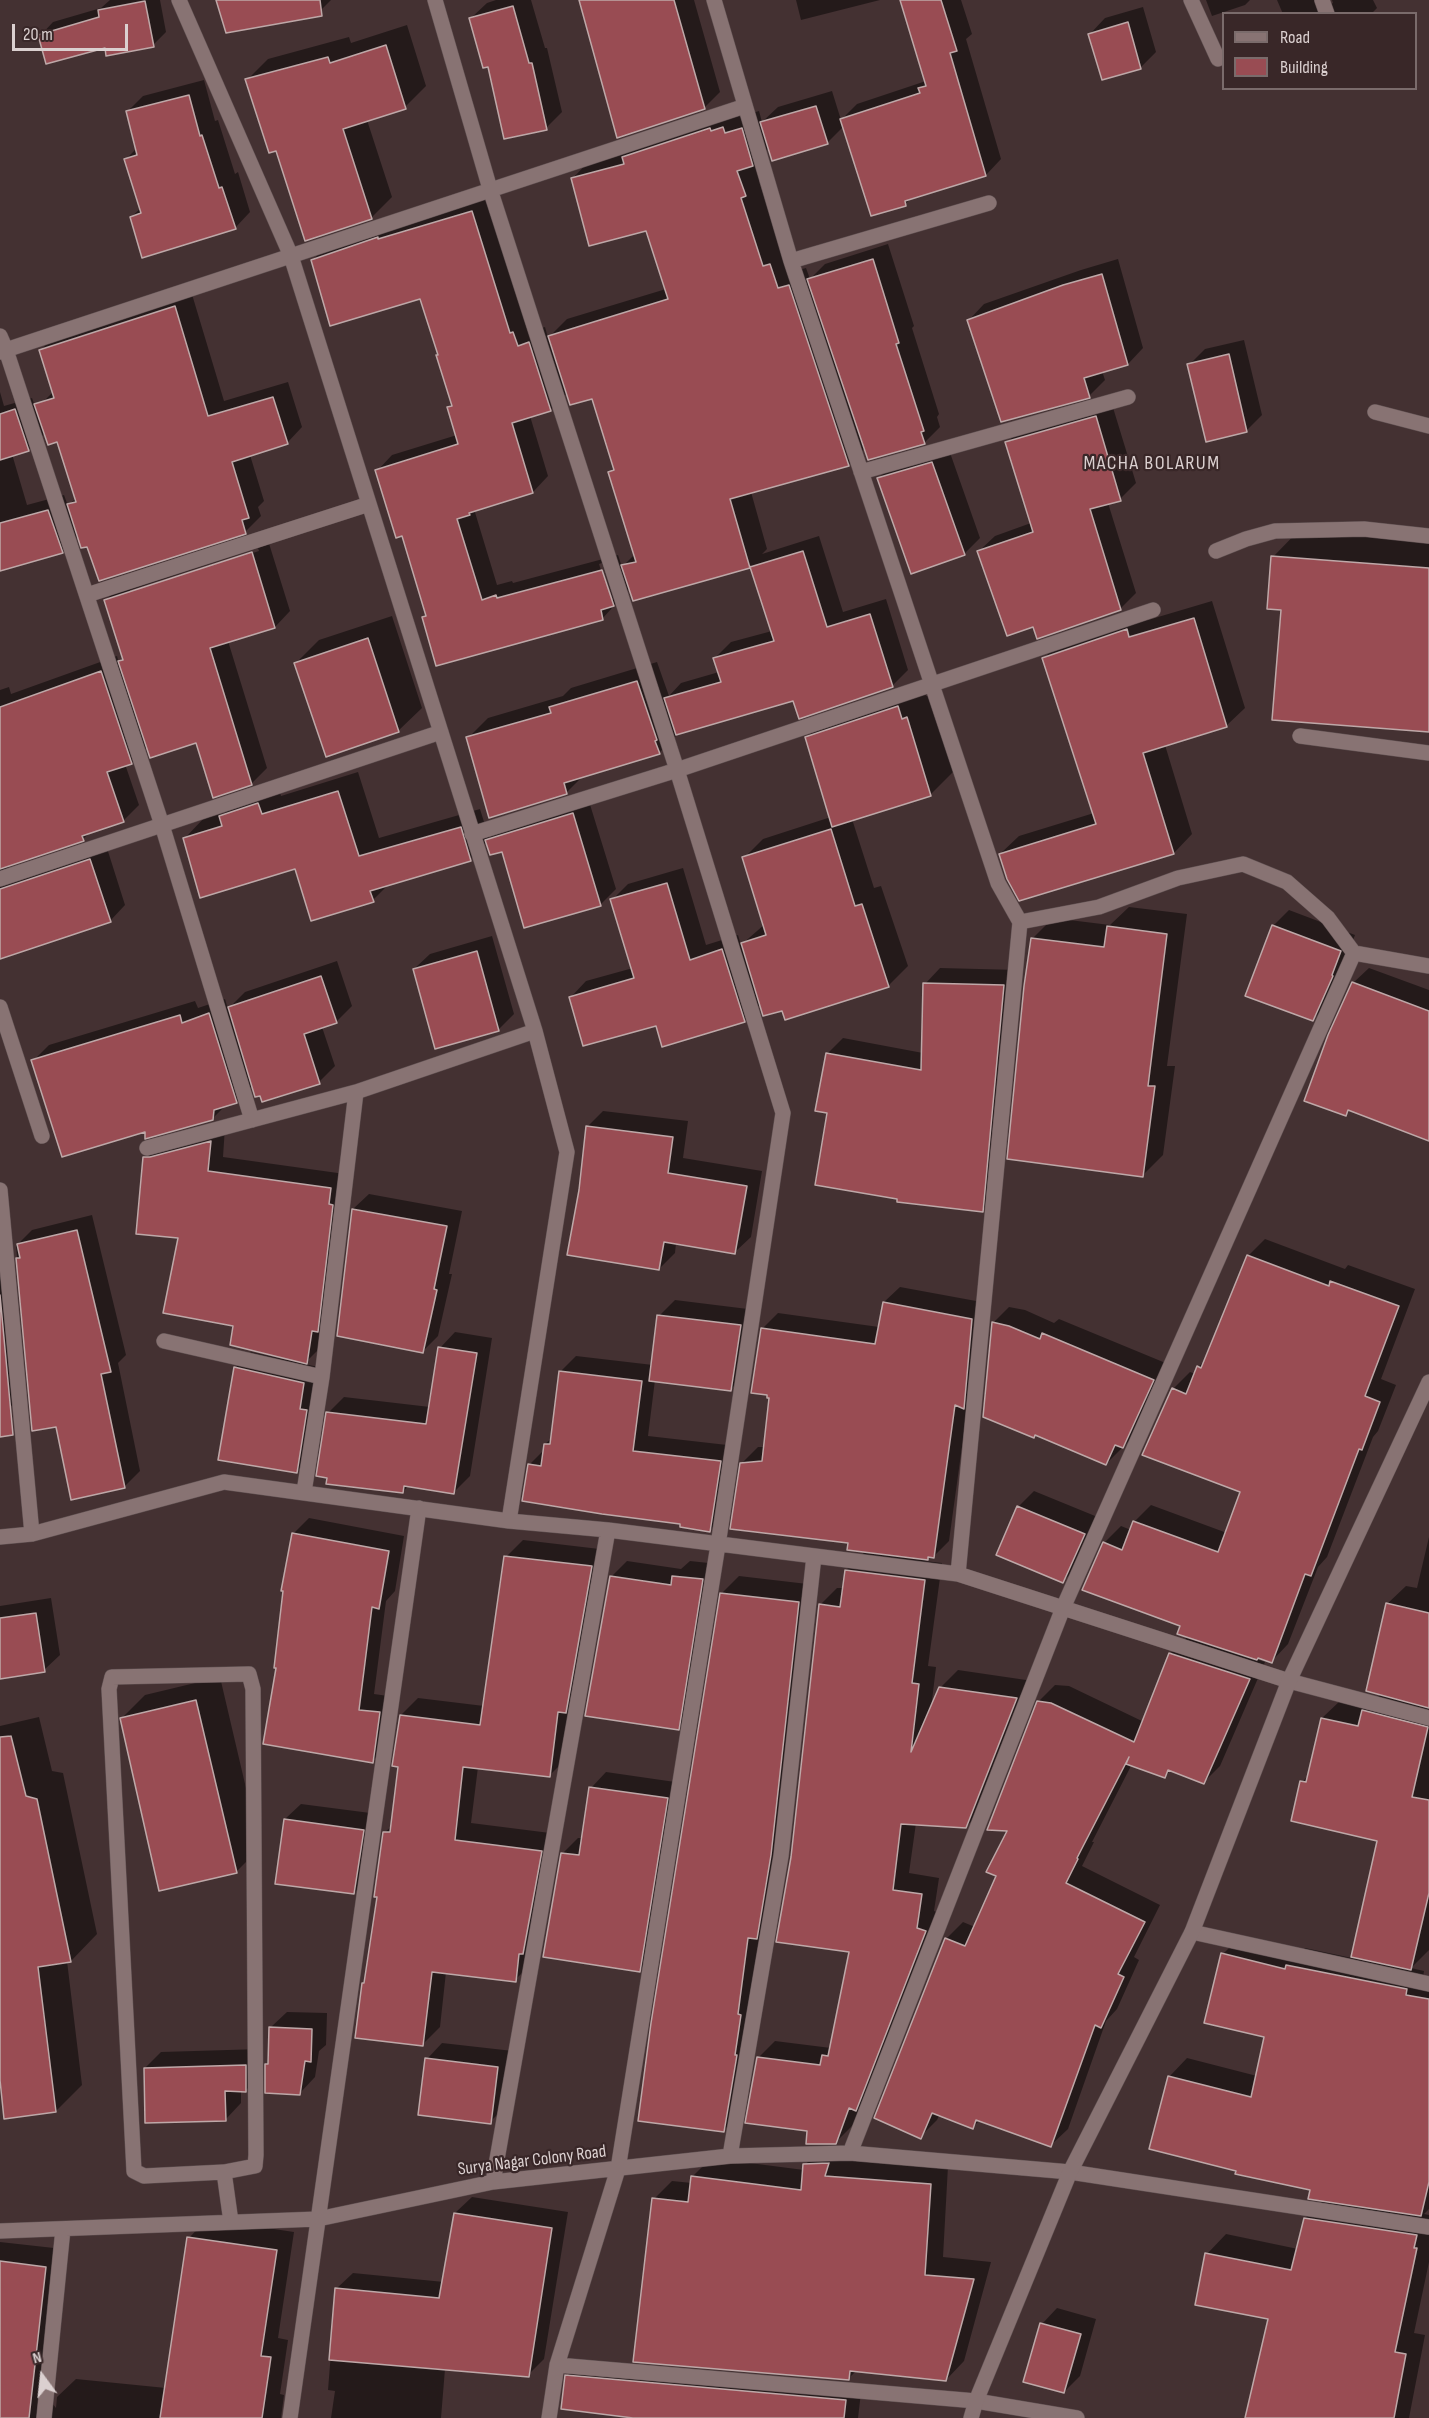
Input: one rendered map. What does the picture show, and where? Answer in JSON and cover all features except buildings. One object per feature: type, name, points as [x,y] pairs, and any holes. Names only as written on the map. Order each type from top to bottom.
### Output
[{"type":"street","points":[[179,0],[291,256],[535,1031],[567,1152],[509,1521]]},
{"type":"street","points":[[435,0],[490,189],[677,770],[783,1113],[718,1545],[618,2169],[557,2365],[549,2418]]},
{"type":"street","points":[[714,0],[791,261],[861,472],[998,883],[1020,922],[958,1574]]},
{"type":"street","points":[[1191,0],[1218,59]]},
{"type":"street","points":[[252,1120],[162,825],[2,346],[291,256],[745,106]]},
{"type":"street","points":[[791,261],[989,203]]},
{"type":"street","points":[[861,472],[1128,397]]},
{"type":"street","points":[[1375,412],[1429,426]]},
{"type":"street","points":[[87,595],[369,504]]},
{"type":"street","points":[[1216,551],[1275,531],[1364,529],[1429,536]]},
{"type":"street","points":[[472,834],[677,770],[1153,610]]},
{"type":"street","points":[[0,879],[441,732]]},
{"type":"street","points":[[1300,736],[1429,753]]},
{"type":"street","points":[[1020,922],[1099,907],[1178,878],[1243,864],[1287,882],[1328,918],[1354,953],[1429,966]]},
{"type":"street","points":[[850,2153],[1063,1608],[1354,953]]},
{"type":"street","points":[[0,1007],[42,1136]]},
{"type":"street","points":[[147,1148],[356,1092],[535,1031]]},
{"type":"street","points":[[303,1492],[322,1377],[356,1092]]},
{"type":"street","points":[[0,1190],[32,1534]]},
{"type":"street","points":[[164,1341],[322,1377]]},
{"type":"street","points":[[971,2418],[1070,2172],[1192,1932],[1289,1681],[1427,1392]]},
{"type":"street","points":[[0,1537],[32,1534],[224,1482],[509,1521],[608,1530],[958,1574],[1289,1681],[1429,1718]]},
{"type":"street","points":[[290,2418],[419,1508]]},
{"type":"street","points":[[494,2182],[608,1530]]},
{"type":"street","points":[[730,2156],[781,1856],[814,1556]]},
{"type":"street","points":[[249,1674],[253,1689],[256,2155],[255,2166],[224,2172],[144,2176],[134,2171],[109,1689],[112,1677],[249,1674]]},
{"type":"street","points":[[1192,1932],[1429,1984]]},
{"type":"street","name":"Surya Nagar Colony Road","points":[[0,2231],[318,2218],[494,2182],[730,2156],[850,2153],[1070,2172],[1429,2228]]},
{"type":"street","points":[[224,2172],[231,2222]]},
{"type":"street","points":[[44,2418],[63,2229]]},
{"type":"street","points":[[557,2365],[976,2401],[1077,2418]]},
{"type":"district","name":"MACHA BOLARUM","points":[[1152,464]]}]
